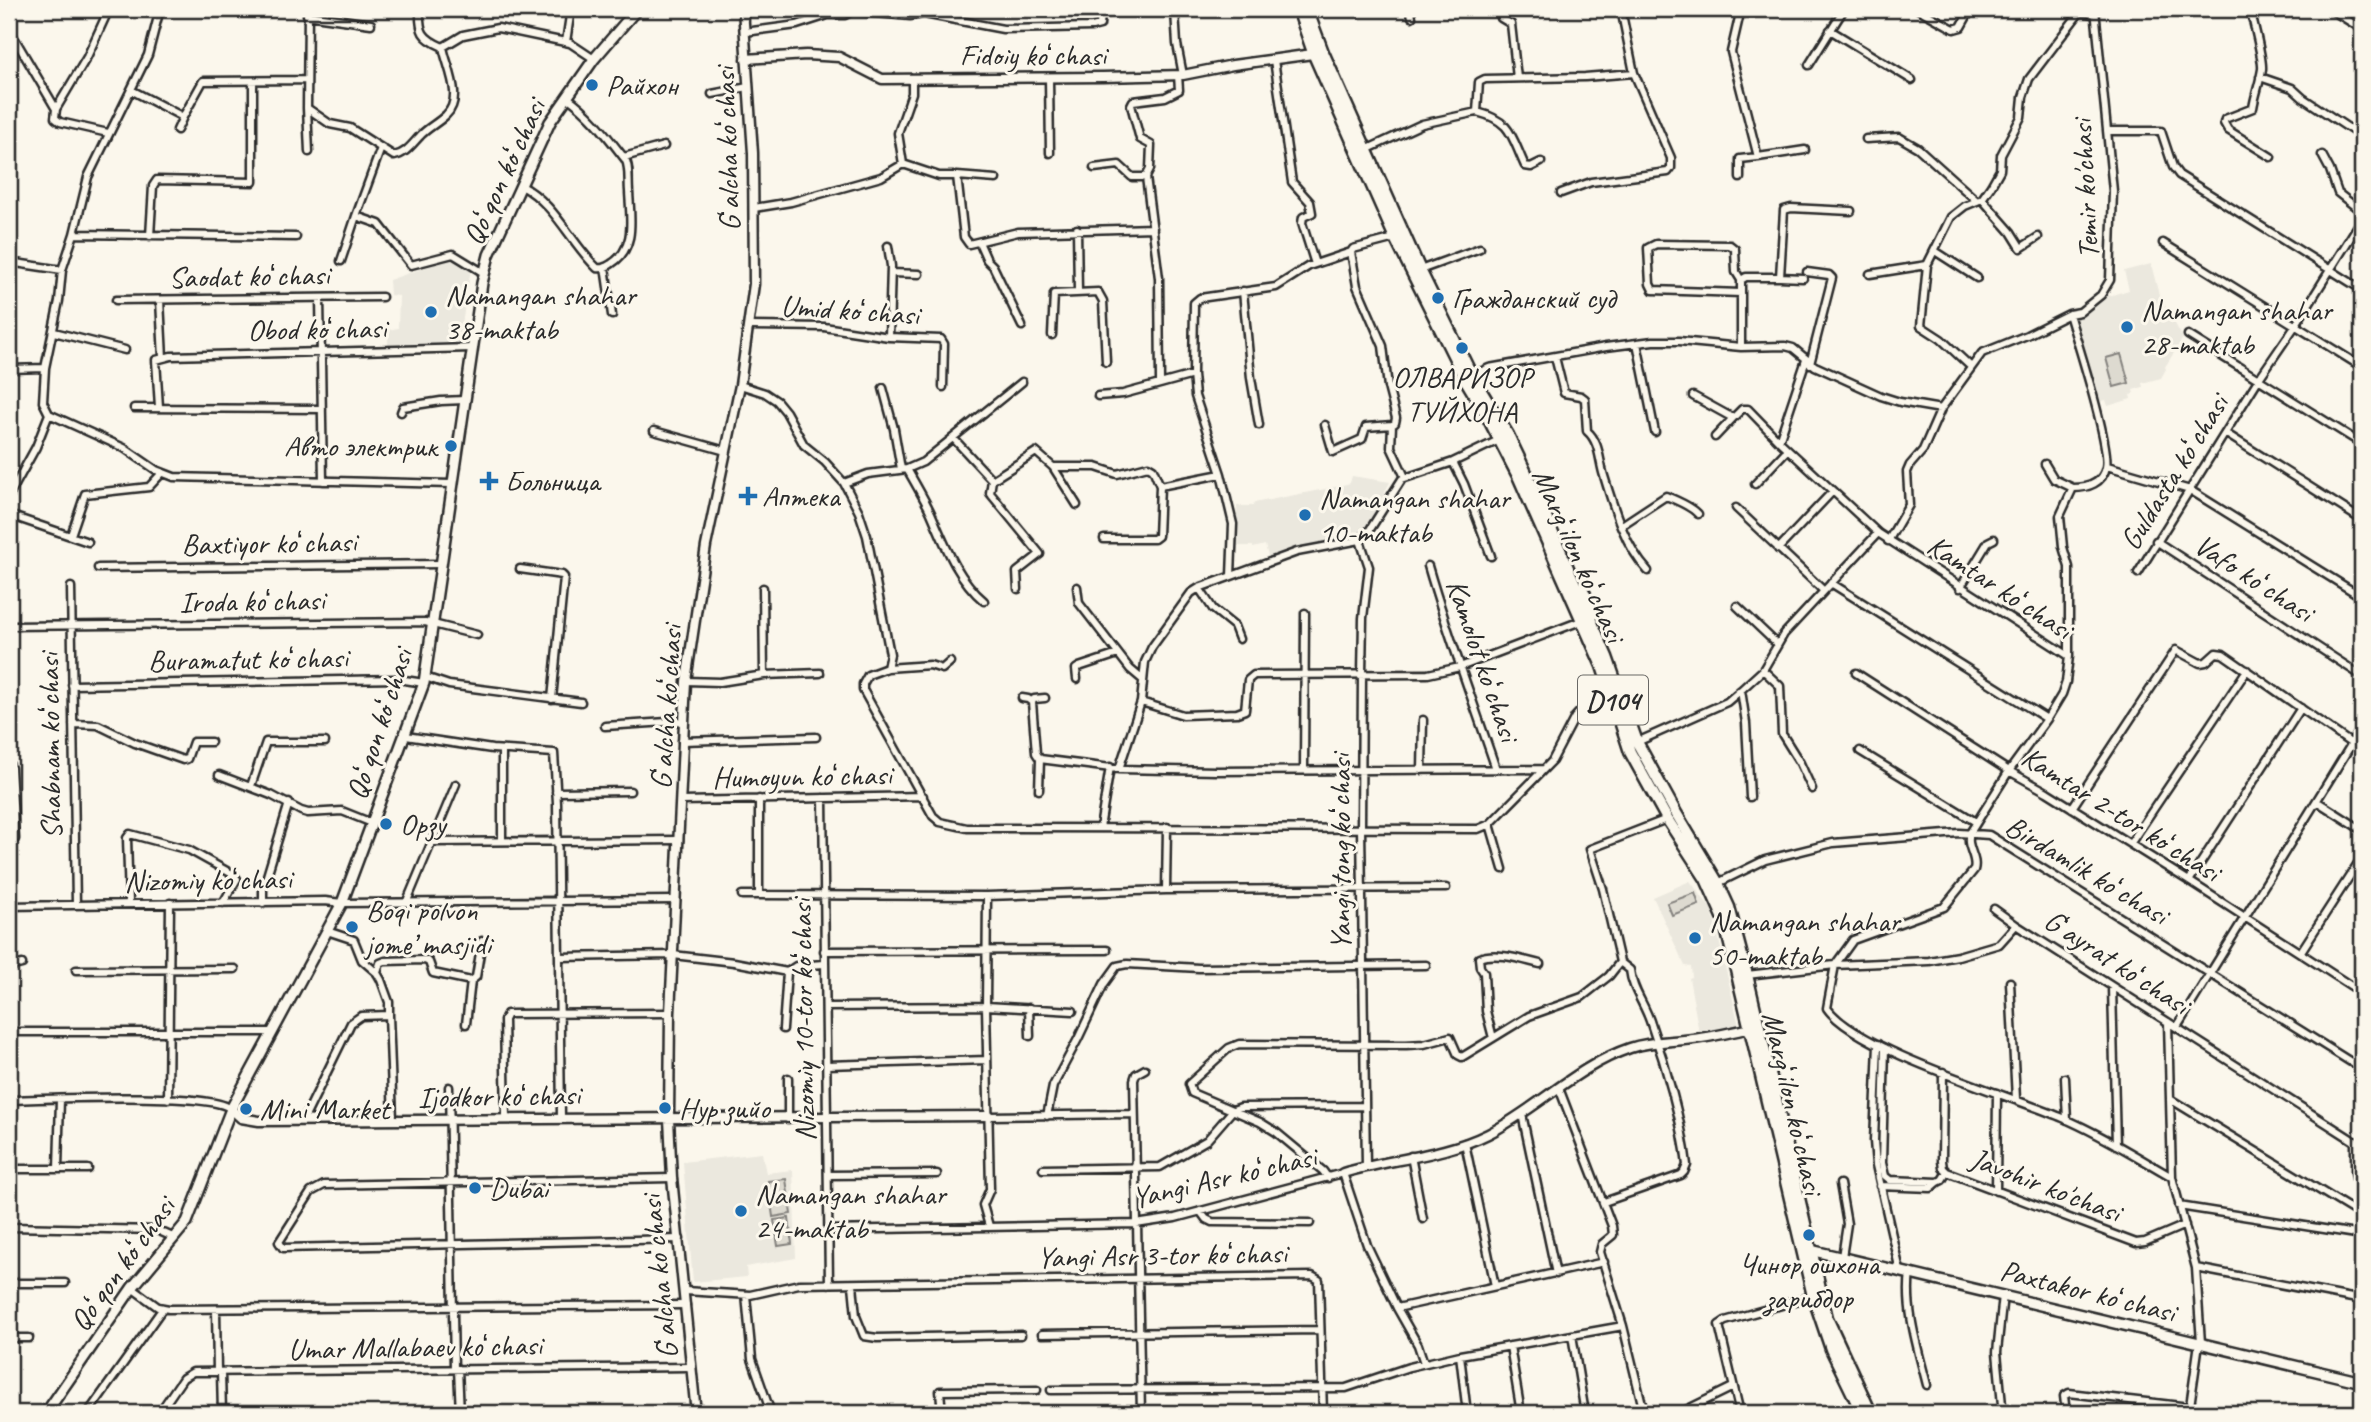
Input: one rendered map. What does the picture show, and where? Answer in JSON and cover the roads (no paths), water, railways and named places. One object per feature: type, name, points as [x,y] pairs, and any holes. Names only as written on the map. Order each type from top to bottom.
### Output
[{"type":"main road","name":"Qoʻqon koʻchasi","points":[[46,1413],[132,1288],[187,1222],[231,1109],[342,903],[406,736],[424,680],[434,623],[451,484],[484,273],[489,256],[550,122],[594,59],[638,9]]},
{"type":"main road","name":"Margʻilon koʻchasi","points":[[1298,9],[1368,149],[1469,377],[1616,680],[1637,742],[1729,907],[1747,975],[1806,1249],[1813,1296],[1831,1349],[1862,1413]]},
{"type":"main road","name":"Margʻilon koʻchasi","points":[[1307,9],[1319,54],[1395,238],[1469,377],[1520,457],[1575,587],[1627,745],[1667,819],[1706,879],[1724,919],[1806,1249],[1827,1318],[1871,1413]]},
{"type":"main road","name":"Paxtakor koʻchasi","points":[[1806,1249],[2362,1382]]},
{"type":"street","points":[[55,108],[88,57],[109,9]]},
{"type":"street","points":[[160,9],[153,42],[88,177],[62,270],[54,332],[45,368],[43,402],[49,414],[124,448],[162,472],[183,478],[451,484]]},
{"type":"street","points":[[420,9],[420,26],[426,39],[443,47]]},
{"type":"street","points":[[566,42],[571,9]]},
{"type":"street","name":"Gʻalcha koʻchasi","points":[[696,1413],[672,1178],[669,1119],[670,1013],[686,681],[706,546],[740,385],[754,284],[753,153],[743,9]]},
{"type":"street","points":[[745,32],[797,25],[828,15],[845,15],[852,11],[910,16],[924,14],[1003,29],[1092,27],[1100,25],[1101,14],[1135,9]]},
{"type":"street","points":[[1410,9],[1412,17]]},
{"type":"street","points":[[1501,9],[1501,18],[1511,24],[1517,78]]},
{"type":"street","points":[[1561,193],[1591,182],[1668,172],[1671,168],[1671,159],[1634,73],[1621,9]]},
{"type":"street","points":[[1741,9],[1731,52],[1758,157]]},
{"type":"street","points":[[1809,65],[1844,9]]},
{"type":"street","points":[[1918,9],[1954,29],[1961,27],[1971,9]]},
{"type":"street","points":[[2068,9],[2080,12],[2095,11]]},
{"type":"street","points":[[2250,9],[2262,60],[2253,108],[2225,119],[2224,123],[2228,130],[2271,157]]},
{"type":"street","points":[[2330,9],[2362,29]]},
{"type":"street","points":[[1160,382],[1160,300],[1146,177],[1150,169],[1151,145],[1140,139],[1131,105],[1133,101],[1165,96],[1179,90],[1175,10]]},
{"type":"street","name":"Temir ko'chasi","points":[[1888,541],[1909,505],[1909,465],[1923,450],[1941,409],[1970,366],[1982,352],[2027,335],[2069,314],[2080,312],[2101,295],[2110,281],[2113,191],[2095,11]]},
{"type":"street","points":[[309,152],[306,80],[308,12],[371,24]]},
{"type":"street","points":[[1970,366],[1941,339],[1921,326],[1927,265],[1951,217],[1957,210],[1979,200],[2000,170],[2001,155],[2021,117],[2023,97],[2029,79],[2080,12]]},
{"type":"street","points":[[9,29],[55,108],[55,118],[60,122],[108,133]]},
{"type":"street","points":[[443,47],[463,35],[498,29],[566,42],[594,59]]},
{"type":"street","points":[[1830,30],[1912,80]]},
{"type":"street","points":[[307,108],[330,124],[350,128],[394,156],[399,156],[450,111],[455,98],[443,47]]},
{"type":"street","name":"Fidoiy koʻchasi","points":[[746,59],[806,55],[839,57],[877,78],[1049,78],[1180,75],[1319,54]]},
{"type":"street","points":[[1274,60],[1292,182],[1313,209],[1312,213],[1303,217],[1302,223],[1315,264]]},
{"type":"street","points":[[1477,112],[1480,81],[1634,73]]},
{"type":"street","points":[[2260,77],[2292,88],[2304,99],[2362,136]]},
{"type":"street","points":[[1049,78],[1050,153]]},
{"type":"street","points":[[904,164],[898,132],[912,93],[912,79]]},
{"type":"street","points":[[177,131],[202,81],[306,80]]},
{"type":"street","points":[[150,236],[153,186],[157,180],[253,181],[253,81]]},
{"type":"street","points":[[712,94],[748,87]]},
{"type":"street","points":[[131,90],[183,117]]},
{"type":"street","points":[[520,185],[535,194],[554,212],[595,267],[606,267],[622,256],[629,242],[626,161],[595,120],[567,96]]},
{"type":"street","points":[[1368,149],[1422,124],[1477,112],[1501,121],[1509,131],[1525,166],[1531,167],[1541,162]]},
{"type":"street","points":[[2107,131],[2161,131],[2173,167],[2179,175],[2361,289]]},
{"type":"street","points":[[1866,139],[1899,137],[1917,148],[1979,200],[2011,232],[2021,248],[2038,237]]},
{"type":"street","points":[[624,157],[664,146]]},
{"type":"street","points":[[341,261],[381,148]]},
{"type":"street","points":[[1740,178],[1741,159],[1805,150]]},
{"type":"street","points":[[2322,155],[2338,193],[2362,212]]},
{"type":"street","points":[[754,208],[791,202],[880,177],[904,164],[939,176],[996,179]]},
{"type":"street","points":[[1094,168],[1119,165],[1132,177],[1146,177]]},
{"type":"street","points":[[957,176],[965,241],[969,244],[1017,232],[1153,228]]},
{"type":"street","points":[[1780,277],[1784,211],[1791,208],[1851,211]]},
{"type":"street","points":[[356,216],[379,224],[411,265],[453,254],[484,273]]},
{"type":"street","name":"Guldasta koʻchasi","points":[[2138,573],[2362,219]]},
{"type":"street","points":[[1077,229],[1077,292]]},
{"type":"street","points":[[74,234],[296,237]]},
{"type":"street","points":[[1231,576],[1233,524],[1221,474],[1195,396],[1194,303],[1200,298],[1276,287],[1315,264],[1363,246],[1395,238]]},
{"type":"street","points":[[979,242],[1021,326]]},
{"type":"street","points":[[2164,243],[2362,367]]},
{"type":"street","points":[[1741,293],[1653,289],[1650,284],[1648,248],[1656,244],[1730,245],[1735,249],[1736,272],[1741,281],[1741,293],[1741,346]]},
{"type":"street","points":[[888,246],[891,273],[889,337]]},
{"type":"street","points":[[1420,270],[1480,248]]},
{"type":"street","points":[[1935,251],[1977,278]]},
{"type":"street","points":[[1351,252],[1357,286],[1383,346],[1388,387],[1396,418],[1392,425],[1391,447],[1405,477]]},
{"type":"street","points":[[9,262],[62,270]]},
{"type":"street","points":[[1870,274],[1927,265]]},
{"type":"street","points":[[606,267],[612,315]]},
{"type":"street","points":[[891,273],[919,274]]},
{"type":"street","points":[[1741,281],[1746,277],[1805,275],[1829,275],[1832,278],[1808,362],[1779,441]]},
{"type":"street","points":[[1242,291],[1259,425]]},
{"type":"street","points":[[1052,335],[1054,294],[1098,292],[1102,296],[1106,362]]},
{"type":"street","name":"Saodat koʻchasi","points":[[116,300],[382,297]]},
{"type":"street","points":[[320,298],[323,481]]},
{"type":"street","points":[[159,407],[156,360],[163,358],[160,300]]},
{"type":"street","points":[[2045,464],[2054,479],[2073,488],[2087,487],[2097,482],[2107,466],[2105,442],[2069,314]]},
{"type":"street","name":"Umid koʻchasi","points":[[749,326],[824,327],[889,337],[943,340],[943,387]]},
{"type":"street","points":[[54,332],[125,349]]},
{"type":"street","points":[[2188,335],[2362,444]]},
{"type":"street","points":[[1469,377],[1489,368],[1637,343],[1679,341],[1784,346],[1793,348],[1808,362],[1881,396],[1941,409]]},
{"type":"street","points":[[1637,343],[1655,432]]},
{"type":"street","name":"Obod koʻchasi","points":[[163,358],[181,355],[472,348]]},
{"type":"street","points":[[1555,358],[1564,393],[1585,399],[1587,431],[1595,439],[1604,475],[1635,557],[1648,571]]},
{"type":"street","points":[[9,369],[45,368]]},
{"type":"street","points":[[1098,396],[1123,394],[1193,375]]},
{"type":"street","points":[[844,483],[868,474],[904,469],[923,462],[1022,382]]},
{"type":"street","points":[[740,385],[765,393],[777,401],[804,445],[833,469],[844,483],[859,512],[867,536],[888,636],[890,654],[887,668]]},
{"type":"street","points":[[883,388],[904,469],[930,511],[954,564],[968,585],[985,601]]},
{"type":"street","points":[[1693,396],[1733,418],[1715,437]]},
{"type":"street","points":[[401,412],[403,407],[464,400]]},
{"type":"street","points":[[135,408],[322,410]]},
{"type":"street","name":"Kamtar koʻchasi","points":[[1733,418],[1742,409],[1748,409],[1787,450],[1888,541],[2069,656],[2063,694],[1970,833]]},
{"type":"street","points":[[9,495],[36,447],[49,414]]},
{"type":"street","points":[[1325,425],[1333,452],[1362,439],[1366,427],[1392,425]]},
{"type":"street","points":[[654,431],[726,451]]},
{"type":"street","points":[[2225,433],[2362,520]]},
{"type":"street","points":[[954,439],[992,480]]},
{"type":"street","points":[[1119,769],[1140,702],[1145,662],[1152,647],[1191,593],[1199,587],[1297,552],[1360,540],[1405,477],[1453,462],[1499,440]]},
{"type":"street","points":[[1755,484],[1787,450]]},
{"type":"street","points":[[1018,589],[1017,572],[1040,553],[990,494],[992,480],[1036,452],[1053,467],[1077,505]]},
{"type":"street","points":[[1453,462],[1491,556]]},
{"type":"street","points":[[1053,467],[1096,467],[1117,474],[1147,466],[1153,469],[1160,486],[1158,536],[1154,539],[1104,540]]},
{"type":"street","points":[[2107,466],[2190,490],[2362,597]]},
{"type":"street","points":[[71,535],[85,494],[149,487],[162,472]]},
{"type":"street","points":[[1160,486],[1221,474]]},
{"type":"street","points":[[2069,656],[2069,567],[2063,547],[2060,516],[2073,488]]},
{"type":"street","points":[[1778,549],[1832,492]]},
{"type":"street","points":[[1622,525],[1665,496],[1691,507],[1698,514]]},
{"type":"street","points":[[1736,509],[1824,591]]},
{"type":"street","points":[[9,515],[88,542]]},
{"type":"street","points":[[1637,742],[1727,702],[1741,690],[1763,670],[1777,644],[1878,533]]},
{"type":"street","points":[[1960,588],[1988,542],[1994,539]]},
{"type":"street","name":"Yangi tong koʻchasi","points":[[1360,540],[1369,567],[1363,618],[1361,828],[1366,1166]]},
{"type":"street","name":"Vafo koʻchasi","points":[[2156,541],[2362,676]]},
{"type":"street","name":"Baxtiyor koʻchasi","points":[[98,568],[441,564]]},
{"type":"street","name":"Kamolot koʻchasi","points":[[1428,566],[1496,769]]},
{"type":"street","points":[[520,569],[562,575],[564,578],[551,699]]},
{"type":"street","points":[[1831,583],[2047,719]]},
{"type":"street","name":"Shabnam koʻchasi","points":[[71,587],[76,905]]},
{"type":"street","points":[[762,587],[764,675]]},
{"type":"street","points":[[1077,587],[1079,603],[1130,669],[1143,680]]},
{"type":"street","points":[[1199,587],[1213,609],[1234,626],[1239,639]]},
{"type":"street","points":[[1737,606],[1777,644]]},
{"type":"street","points":[[1304,770],[1305,613]]},
{"type":"street","points":[[1140,702],[1183,715],[1242,713],[1247,705],[1248,680],[1251,677],[1304,674],[1428,674],[1460,667],[1586,620]]},
{"type":"street","name":"Iroda koʻchasi","points":[[9,626],[434,623],[477,635]]},
{"type":"street","points":[[2072,808],[2174,651],[2179,650],[2200,663],[2206,662],[2216,653],[2223,654],[2362,751]]},
{"type":"street","points":[[1077,679],[1076,669],[1079,667],[1118,654]]},
{"type":"street","points":[[950,662],[942,669],[930,665],[887,668],[865,678],[863,686],[864,693],[933,816],[940,822],[967,828],[1478,829],[1490,824],[1552,761],[1575,717],[1600,690],[1609,685]]},
{"type":"street","points":[[1763,670],[1780,686],[1782,734],[1812,789]]},
{"type":"street","points":[[2130,844],[2246,670]]},
{"type":"street","points":[[686,681],[720,682],[764,675],[820,673]]},
{"type":"street","name":"Kamtar 2-tor koʻchasi","points":[[1856,673],[2189,881],[2359,991]]},
{"type":"street","name":"Buramatut koʻchasi","points":[[72,685],[398,679],[424,680],[581,702]]},
{"type":"street","points":[[1741,690],[1746,723],[1750,797]]},
{"type":"street","points":[[1022,698],[1032,702]]},
{"type":"street","points":[[1032,702],[1034,699],[1045,698]]},
{"type":"street","points":[[1032,702],[1036,753],[1040,758],[1039,790]]},
{"type":"street","points":[[2189,881],[2301,708]]},
{"type":"street","points":[[1422,770],[1423,720]]},
{"type":"street","points":[[605,726],[683,721]]},
{"type":"street","points":[[73,724],[97,725],[135,743],[183,760],[187,758],[193,742],[211,742]]},
{"type":"street","points":[[2177,1027],[2362,727]]},
{"type":"street","points":[[406,736],[502,750],[554,753],[558,841],[561,1118]]},
{"type":"street","points":[[682,741],[816,737]]},
{"type":"street","points":[[251,786],[266,742],[325,742]]},
{"type":"street","points":[[502,750],[502,841]]},
{"type":"street","points":[[1860,751],[1976,822]]},
{"type":"street","points":[[1040,758],[1119,769],[1543,769]]},
{"type":"street","points":[[9,763],[15,839],[9,845]]},
{"type":"street","points":[[1100,828],[1110,767]]},
{"type":"street","points":[[219,775],[251,786],[308,813],[342,811],[372,823]]},
{"type":"street","points":[[407,901],[456,784]]},
{"type":"street","points":[[556,792],[631,790]]},
{"type":"street","name":"Humoyun koʻchasi","points":[[681,801],[923,796]]},
{"type":"street","name":"Nizomiy 10-tor koʻchasi","points":[[823,798],[830,1284]]},
{"type":"street","points":[[759,799],[759,895]]},
{"type":"street","points":[[2318,802],[2362,830]]},
{"type":"street","points":[[263,903],[263,889],[289,803]]},
{"type":"street","points":[[1604,1202],[1681,1175],[1686,1168],[1678,1119],[1657,1041],[1631,982],[1630,970],[1620,962],[1604,889],[1590,849],[1667,819]]},
{"type":"street","points":[[1490,824],[1503,869]]},
{"type":"street","points":[[1166,890],[1167,827]]},
{"type":"street","points":[[1970,833],[1968,847],[1976,866],[1948,904],[1939,910],[1853,940],[1835,965],[1827,1008],[1838,1021],[1885,1048],[2067,1120],[2172,1177]]},
{"type":"street","name":"Birdamlik koʻchasi","points":[[1718,883],[1765,860],[1833,843],[1970,833],[1989,835],[2362,1069]]},
{"type":"street","points":[[129,904],[127,838],[130,834],[189,850],[234,875],[237,879],[223,903]]},
{"type":"street","points":[[433,842],[679,840]]},
{"type":"street","points":[[2300,953],[2362,857]]},
{"type":"street","points":[[742,895],[987,895],[1166,890],[1446,888]]},
{"type":"street","points":[[987,895],[986,1006],[990,1189],[982,1205],[989,1226]]},
{"type":"street","name":"Nizomiy koʻchasi","points":[[9,906],[324,901],[675,900]]},
{"type":"street","points":[[168,1099],[170,903]]},
{"type":"street","points":[[1994,909],[2016,925]]},
{"type":"street","name":"Gʻayrat koʻchasi","points":[[1747,975],[1835,965],[1929,961],[1958,956],[1999,944],[2016,925],[2362,1146]]},
{"type":"street","points":[[327,931],[354,940],[362,960],[377,973],[389,1002],[393,1119]]},
{"type":"street","points":[[466,1024],[471,981],[477,975],[482,941]]},
{"type":"street","points":[[824,951],[1107,950]]},
{"type":"street","points":[[559,957],[673,955],[787,972],[796,966],[824,964]]},
{"type":"street","points":[[1493,1038],[1486,1011],[1484,973],[1479,957],[1485,955],[1524,959],[1541,964]]},
{"type":"street","points":[[377,973],[380,964],[385,961],[425,960],[429,962],[433,973],[471,981]]},
{"type":"street","points":[[1328,1178],[1276,1132],[1260,1122],[1192,1093],[1189,1088],[1193,1080],[1234,1045],[1364,1046],[1417,1044],[1450,1037],[1458,1055],[1462,1057],[1539,1011],[1582,997],[1609,976],[1620,962]]},
{"type":"street","points":[[9,967],[22,964]]},
{"type":"street","points":[[1047,1116],[1052,1086],[1104,984],[1117,966],[1127,964],[1199,968],[1426,965]]},
{"type":"street","points":[[76,970],[235,969]]},
{"type":"street","points":[[783,1028],[787,972]]},
{"type":"street","points":[[2359,991],[2362,979]]},
{"type":"street","points":[[2010,982],[2016,1099]]},
{"type":"street","points":[[2112,987],[2116,1145]]},
{"type":"street","points":[[825,1007],[986,1006],[1073,1011]]},
{"type":"street","points":[[1030,1008],[1030,1037]]},
{"type":"street","points":[[506,1118],[506,1016],[670,1013]]},
{"type":"street","points":[[303,1121],[354,1019],[389,1014]]},
{"type":"street","points":[[2168,1022],[2172,1177],[2196,1268],[2200,1343],[2190,1406]]},
{"type":"street","points":[[1424,1363],[1418,1345],[1367,1245],[1343,1173],[1465,1143],[1486,1135],[1589,1068],[1625,1049],[1657,1041],[1694,1039],[1751,1028]]},
{"type":"street","points":[[9,1032],[271,1032]]},
{"type":"street","points":[[1878,1044],[1874,1141],[1880,1186],[1900,1270]]},
{"type":"street","points":[[1885,1048],[1883,1171],[1890,1180],[1938,1182]]},
{"type":"street","points":[[827,1065],[987,1060]]},
{"type":"street","points":[[1141,1413],[1134,1114],[1135,1076],[1145,1069]]},
{"type":"street","name":"Javohir ko'chasi","points":[[1943,1072],[1942,1161],[1947,1172],[2136,1243],[2145,1242],[2185,1224]]},
{"type":"street","points":[[788,1078],[788,1119]]},
{"type":"street","points":[[2065,1078],[2067,1120]]},
{"type":"street","points":[[449,1087],[453,1306],[460,1413]]},
{"type":"street","points":[[1559,1088],[1604,1202],[1613,1235],[1600,1248],[1643,1408]]},
{"type":"street","points":[[1996,1191],[1997,1093]]},
{"type":"street","points":[[58,1169],[60,1099]]},
{"type":"street","points":[[2170,1099],[2362,1218]]},
{"type":"street","name":"Ijodkor koʻchasi","points":[[9,1100],[204,1100],[222,1103],[241,1118],[249,1120],[303,1121],[989,1116]]},
{"type":"street","points":[[1043,1169],[1160,1167],[1207,1140],[1233,1110],[1257,1105],[1364,1105]]},
{"type":"street","points":[[989,1116],[1134,1114]]},
{"type":"street","points":[[1522,1114],[1556,1274]]},
{"type":"street","points":[[2355,1142],[2355,1172],[2362,1218]]},
{"type":"street","points":[[1465,1143],[1495,1286]]},
{"type":"street","points":[[1411,1157],[1423,1219]]},
{"type":"street","points":[[9,1169],[88,1169]]},
{"type":"street","points":[[1880,1186],[1931,1188],[1947,1172]]},
{"type":"street","name":"Yangi Asr koʻchasi","points":[[828,1230],[1136,1224],[1175,1218],[1343,1173]]},
{"type":"street","points":[[828,1175],[937,1174]]},
{"type":"street","points":[[672,1178],[319,1186],[311,1192],[279,1242],[284,1248],[680,1239]]},
{"type":"street","points":[[1840,1184],[1847,1224],[1842,1257]]},
{"type":"street","points":[[2179,1206],[2362,1235]]},
{"type":"street","points":[[1200,1211],[1212,1222],[1310,1223]]},
{"type":"street","points":[[9,1227],[157,1230],[175,1238]]},
{"type":"street","points":[[1397,1308],[1604,1262]]},
{"type":"street","points":[[2196,1268],[2362,1300]]},
{"type":"street","points":[[1910,1273],[1910,1306],[1927,1385]]},
{"type":"street","name":"Yangi Asr 3-tor koʻchasi","points":[[685,1291],[746,1295],[799,1284],[1312,1276],[1319,1280],[1320,1330]]},
{"type":"street","points":[[9,1283],[65,1283]]},
{"type":"street","points":[[853,1285],[856,1315],[864,1336],[877,1339],[1021,1335]]},
{"type":"street","points":[[132,1288],[163,1308],[686,1305]]},
{"type":"street","points":[[746,1295],[752,1359],[771,1413]]},
{"type":"street","points":[[2002,1405],[1997,1352],[2003,1295]]},
{"type":"street","points":[[1740,1413],[1718,1325],[1813,1296]]},
{"type":"street","points":[[88,1413],[163,1308]]},
{"type":"street","points":[[216,1309],[222,1413]]},
{"type":"street","points":[[1051,1390],[1346,1388],[1424,1363],[1623,1326]]},
{"type":"street","points":[[1042,1334],[1320,1330],[1323,1413]]},
{"type":"street","points":[[1572,1335],[1585,1413]]},
{"type":"street","points":[[9,1338],[29,1338]]},
{"type":"street","points":[[1510,1346],[1521,1413]]},
{"type":"street","points":[[1460,1355],[1467,1413]]},
{"type":"street","name":"Umar Mallabaev koʻchasi","points":[[159,1413],[188,1374],[691,1367]]},
{"type":"street","points":[[1680,1413],[1734,1387]]},
{"type":"street","points":[[942,1413],[940,1391],[1037,1390]]},
{"type":"street","points":[[2066,1413],[2064,1399],[2069,1393],[2241,1413]]},
{"type":"place","name":"Райхон","points":[[592,85]]},
{"type":"place","name":"Гражданский суд","points":[[1438,298]]},
{"type":"place","name":"Namangan shahar 38-maktab","points":[[431,312]]},
{"type":"place","name":"Namangan shahar 28-maktab","points":[[2127,327]]},
{"type":"place","name":"ОЛВАРИЗОР ТУЙХОНА","points":[[1462,348]]},
{"type":"place","name":"Авто электрик","points":[[451,446]]},
{"type":"place","name":"Больница","points":[[489,481]]},
{"type":"place","name":"Аптека","points":[[748,496]]},
{"type":"place","name":"Namangan shahar 10-maktab","points":[[1305,515]]},
{"type":"place","name":"Орзу","points":[[386,824]]},
{"type":"place","name":"Boqi polvon jome’ masjidi","points":[[352,927]]},
{"type":"place","name":"Namangan shahar 50-maktab","points":[[1695,938]]},
{"type":"place","name":"Нур зийо","points":[[665,1108]]},
{"type":"place","name":"Mini Market","points":[[246,1109]]},
{"type":"place","name":"Dubai","points":[[475,1188]]},
{"type":"place","name":"Namangan shahar 24-maktab","points":[[741,1211]]},
{"type":"place","name":"Чинор ошхона зарибдор","points":[[1809,1235]]}]
